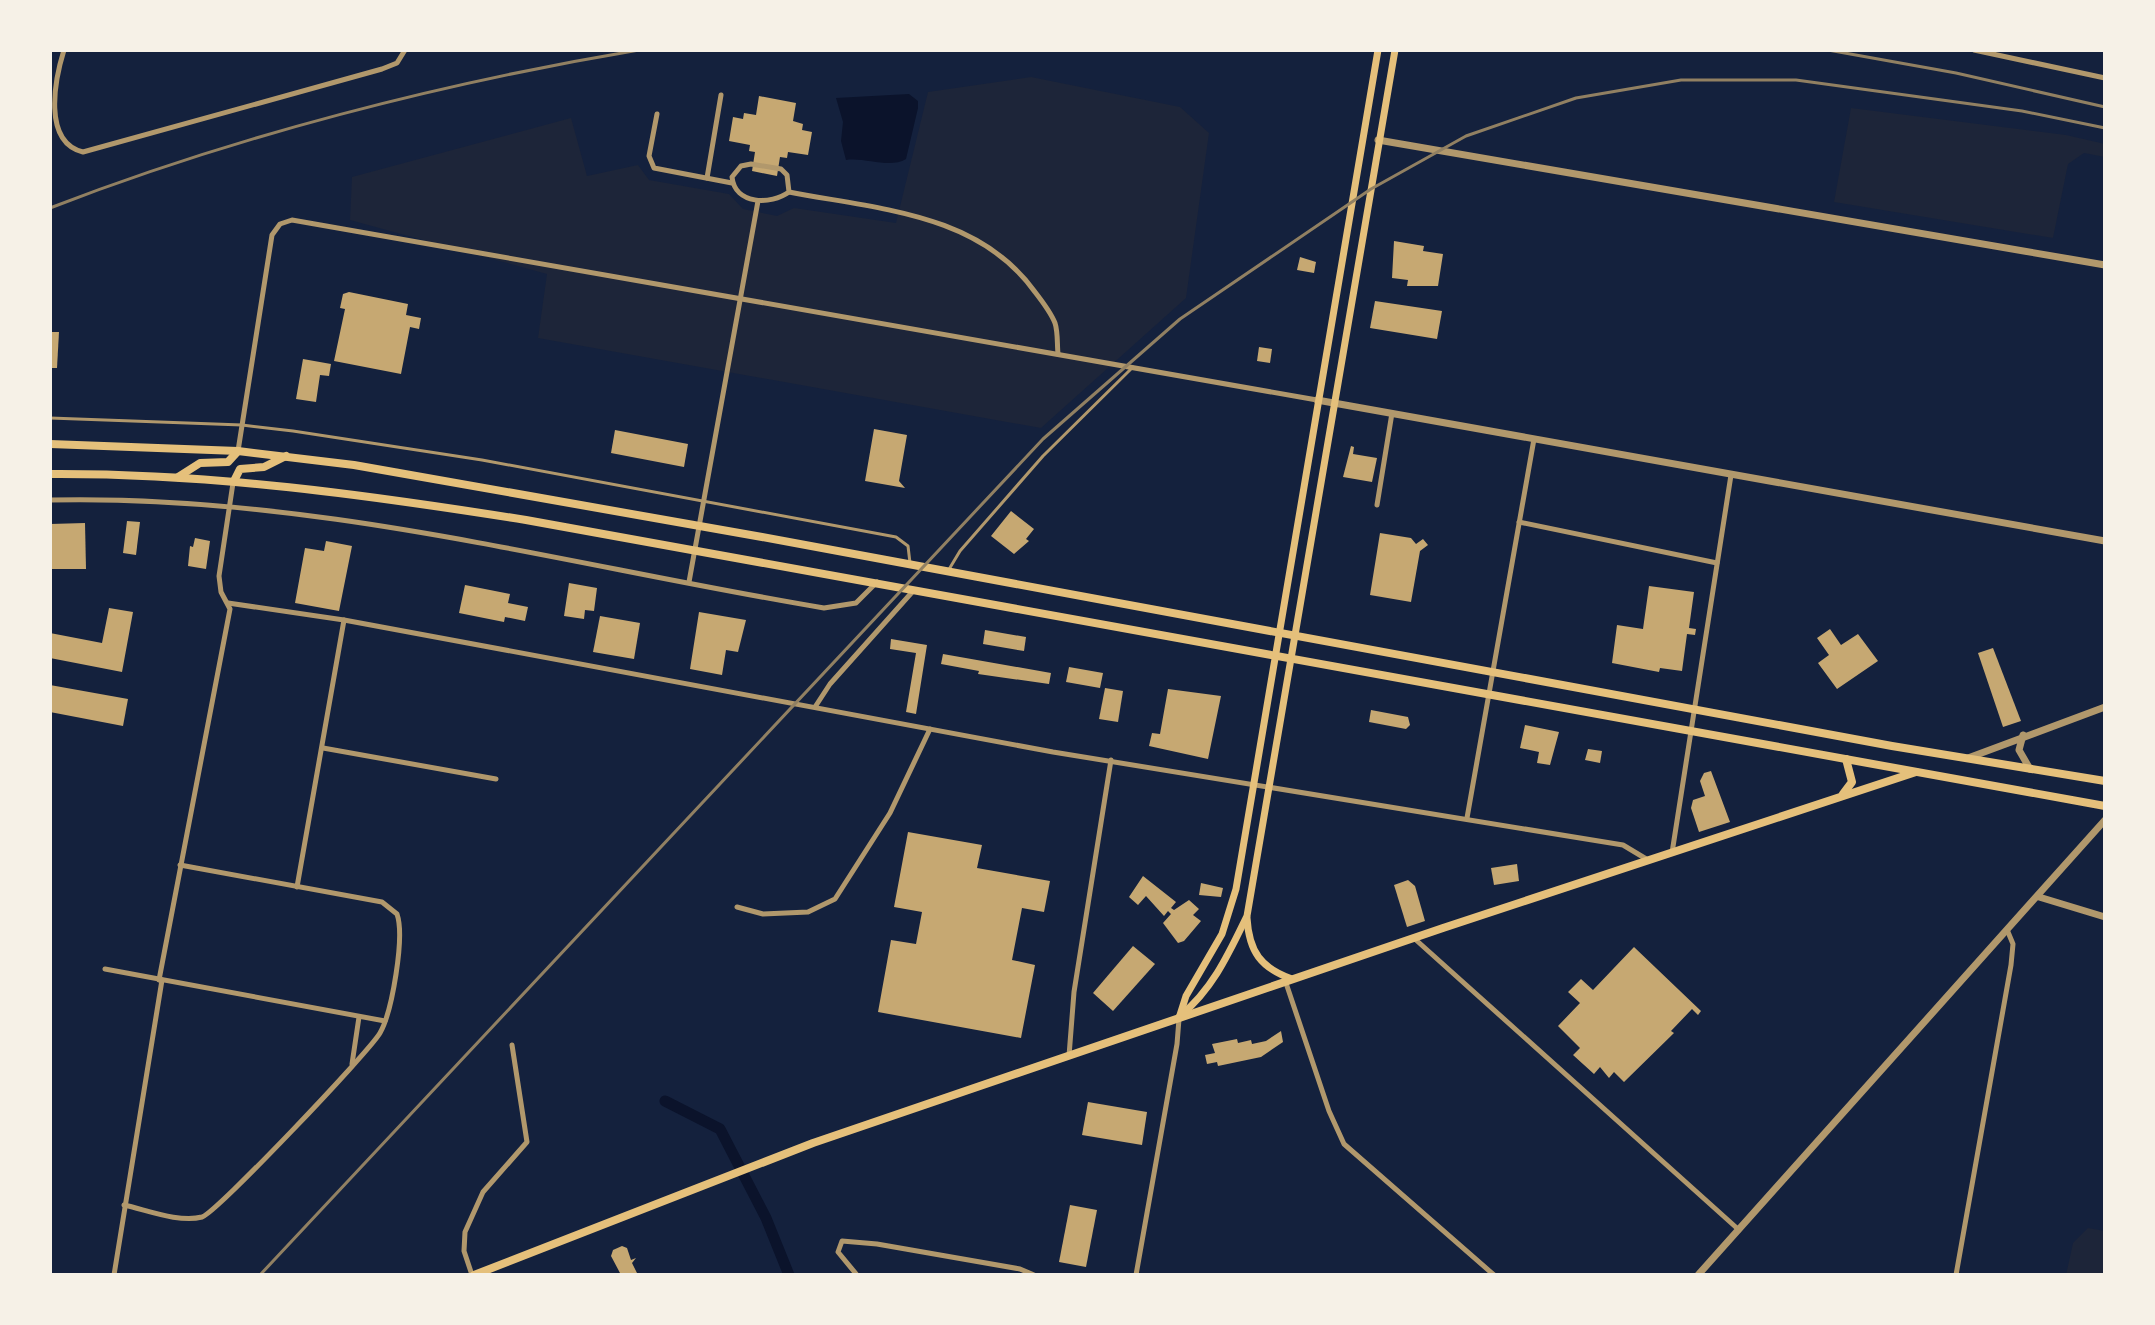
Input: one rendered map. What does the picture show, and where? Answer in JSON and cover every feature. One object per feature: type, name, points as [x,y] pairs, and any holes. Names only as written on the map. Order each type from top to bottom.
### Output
[{"type":"main road","points":[[1179,1018],[1186,996],[1228,920],[1378,50]]},
{"type":"main road","points":[[1290,981],[1262,965],[1248,937],[1247,916],[1395,50]]},
{"type":"main road","points":[[50,444],[238,451],[287,456],[699,525],[1279,634],[1966,759],[2105,781]]},
{"type":"main road","points":[[178,477],[200,463],[228,462],[238,451]]},
{"type":"main road","points":[[234,481],[240,469],[264,467],[287,456]]},
{"type":"main road","points":[[50,474],[234,481],[394,499],[695,548],[2105,806]]},
{"type":"main road","points":[[1840,798],[1852,782],[1846,759]]},
{"type":"main road","points":[[478,1274],[813,1143],[1917,772]]},
{"type":"main road","points":[[1179,1018],[1199,1001],[1213,982],[1247,916]]},
{"type":"street","points":[[64,50],[55,100],[57,122],[66,142],[83,152],[382,69],[397,63],[405,50]]},
{"type":"street","points":[[1974,50],[2105,78]]},
{"type":"street","points":[[707,178],[721,95]]},
{"type":"street","points":[[657,114],[649,156],[654,168],[732,183],[748,198],[758,201],[769,202],[789,192],[918,217],[951,226],[979,239],[1001,254],[1024,277],[1042,302],[1055,324],[1058,354]]},
{"type":"street","points":[[1378,140],[2105,265]]},
{"type":"street","points":[[732,183],[741,166],[767,166],[787,175],[789,192]]},
{"type":"street","points":[[689,582],[758,201]]},
{"type":"street","points":[[238,451],[270,246],[280,224],[299,220],[1393,412],[2105,541]]},
{"type":"street","points":[[1377,505],[1393,412]]},
{"type":"street","points":[[1467,818],[1534,439]]},
{"type":"street","points":[[1672,853],[1731,475]]},
{"type":"street","points":[[114,1275],[180,865],[228,603],[221,592],[219,576],[234,481]]},
{"type":"street","points":[[50,500],[150,501],[230,507],[390,528],[835,608],[865,597],[877,582]]},
{"type":"street","points":[[1519,522],[1717,563]]},
{"type":"street","points":[[815,707],[830,684],[914,589]]},
{"type":"street","points":[[228,603],[344,620],[930,729],[1623,845],[1649,860]]},
{"type":"street","points":[[297,887],[344,620]]},
{"type":"street","points":[[1966,759],[2023,735],[2105,707]]},
{"type":"street","points":[[737,907],[763,914],[808,912],[835,899],[890,813],[930,729]]},
{"type":"street","points":[[2023,735],[2019,750],[2030,769]]},
{"type":"street","points":[[323,748],[496,779]]},
{"type":"street","points":[[1069,1056],[1074,992],[1111,760]]},
{"type":"street","points":[[1698,1275],[2105,820]]},
{"type":"street","points":[[124,1205],[184,1218],[204,1217],[238,1189],[379,1035],[385,1021],[401,925],[397,914],[382,902],[180,865]]},
{"type":"street","points":[[2039,897],[2105,917]]},
{"type":"street","points":[[1956,1275],[2011,965],[2013,944],[2008,932]]},
{"type":"street","points":[[1416,940],[1739,1230]]},
{"type":"street","points":[[105,969],[385,1021]]},
{"type":"street","points":[[1290,981],[1329,1111],[1344,1144],[1494,1275]]},
{"type":"street","points":[[351,1065],[359,1017]]},
{"type":"street","points":[[1136,1275],[1179,1018]]},
{"type":"street","points":[[478,1274],[464,1251],[465,1232],[483,1192],[527,1142],[512,1045]]},
{"type":"street","points":[[857,1275],[838,1252],[842,1241],[1020,1269],[1034,1275]]},
{"type":"lane","points":[[948,572],[960,551],[1043,456],[1133,367]]},
{"type":"lane","points":[[50,418],[242,425],[469,458],[896,537],[908,546],[909,565]]},
{"type":"shaded area","points":[[1031,77],[1180,107],[1209,133],[1186,298],[1041,428],[538,338],[547,274],[350,220],[352,177],[571,118],[587,176],[638,165],[649,180],[729,194],[743,209],[777,216],[794,208],[896,223],[928,92]]},
{"type":"shaded area","points":[[909,94],[918,101],[918,108],[906,159],[893,163],[846,160],[841,141],[843,122],[836,98]]},
{"type":"shaded area","points":[[1851,108],[2066,135],[2105,144],[2105,157],[2084,153],[2068,164],[2053,238],[1834,202]]},
{"type":"shaded area","points":[[2088,1228],[2105,1231],[2105,1275],[2066,1275],[2073,1243]]},
{"type":"building","points":[[759,96],[796,103],[793,121],[803,124],[802,130],[812,132],[808,155],[788,152],[787,158],[780,157],[777,176],[752,171],[755,152],[749,151],[750,145],[729,141],[733,117],[743,119],[744,113],[756,115]]},
{"type":"building","points":[[1394,241],[1424,246],[1423,251],[1443,254],[1438,286],[1407,286],[1408,280],[1392,278]]},
{"type":"building","points":[[1300,257],[1316,262],[1314,273],[1297,270]]},
{"type":"building","points":[[349,292],[408,304],[406,315],[421,318],[419,329],[410,327],[401,374],[334,361],[345,309],[340,308],[343,294]]},
{"type":"building","points":[[1375,301],[1442,311],[1437,339],[1370,328]]},
{"type":"building","points":[[50,332],[59,332],[57,368],[50,368]]},
{"type":"building","points":[[1259,347],[1272,349],[1270,363],[1257,361]]},
{"type":"building","points":[[303,359],[331,364],[329,376],[320,375],[316,402],[296,399]]},
{"type":"building","points":[[874,429],[907,435],[899,481],[905,488],[865,481]]},
{"type":"building","points":[[615,430],[688,444],[684,467],[611,453]]},
{"type":"building","points":[[1351,446],[1354,447],[1353,454],[1377,458],[1372,482],[1343,477]]},
{"type":"building","points":[[1011,511],[1034,529],[1026,539],[1029,541],[1014,554],[991,536]]},
{"type":"building","points":[[127,521],[140,522],[136,555],[123,553]]},
{"type":"building","points":[[85,523],[86,569],[50,569],[50,524]]},
{"type":"building","points":[[1380,533],[1411,538],[1416,544],[1423,539],[1428,545],[1420,551],[1411,602],[1370,595]]},
{"type":"building","points":[[195,538],[210,541],[206,569],[188,566],[190,546],[193,547]]},
{"type":"building","points":[[326,541],[352,546],[339,611],[295,603],[305,548],[324,551]]},
{"type":"building","points":[[569,583],[597,588],[594,611],[585,610],[584,619],[564,616]]},
{"type":"building","points":[[465,585],[510,594],[508,603],[528,607],[525,621],[505,617],[504,622],[459,613]]},
{"type":"building","points":[[1649,586],[1694,592],[1689,628],[1696,629],[1695,635],[1687,634],[1682,671],[1660,668],[1659,672],[1612,663],[1617,625],[1643,629]]},
{"type":"building","points":[[109,608],[133,612],[122,672],[50,658],[50,633],[102,643]]},
{"type":"building","points":[[699,612],[746,620],[738,652],[726,650],[722,675],[690,669]]},
{"type":"building","points":[[600,616],[640,623],[634,659],[593,652]]},
{"type":"building","points":[[1830,629],[1841,645],[1858,634],[1878,661],[1837,689],[1818,663],[1829,655],[1817,638]]},
{"type":"building","points":[[985,630],[1026,637],[1024,651],[983,644]]},
{"type":"building","points":[[891,639],[927,645],[916,714],[906,712],[916,653],[890,649]]},
{"type":"building","points":[[1993,648],[2021,721],[2003,727],[1978,653]]},
{"type":"building","points":[[943,654],[1051,673],[1049,684],[978,674],[979,671],[941,664]]},
{"type":"building","points":[[1069,667],[1103,673],[1100,688],[1066,682]]},
{"type":"building","points":[[50,685],[128,699],[123,726],[50,712]]},
{"type":"building","points":[[1105,688],[1123,691],[1118,722],[1099,719]]},
{"type":"building","points":[[1168,689],[1221,696],[1208,759],[1149,746],[1152,733],[1160,734]]},
{"type":"building","points":[[1371,710],[1408,717],[1410,725],[1406,729],[1369,722]]},
{"type":"building","points":[[1525,725],[1559,732],[1550,765],[1537,763],[1539,752],[1520,748]]},
{"type":"building","points":[[1588,749],[1602,751],[1600,763],[1585,760]]},
{"type":"building","points":[[1711,771],[1730,822],[1699,832],[1691,808],[1693,800],[1705,796],[1700,781],[1704,773]]},
{"type":"building","points":[[908,832],[982,845],[977,868],[1050,881],[1044,912],[1022,908],[1012,960],[1035,965],[1021,1038],[878,1012],[891,940],[916,944],[922,912],[894,907]]},
{"type":"building","points":[[1517,864],[1519,881],[1494,885],[1491,868]]},
{"type":"building","points":[[1143,876],[1176,902],[1171,908],[1174,910],[1189,900],[1199,909],[1193,915],[1201,921],[1184,941],[1178,943],[1163,923],[1171,914],[1168,911],[1164,916],[1146,896],[1138,905],[1129,897]]},
{"type":"building","points":[[1408,880],[1415,886],[1425,921],[1407,927],[1394,885]]},
{"type":"building","points":[[1201,883],[1223,888],[1221,897],[1199,895]]},
{"type":"building","points":[[1133,946],[1155,964],[1113,1011],[1093,993]]},
{"type":"building","points":[[1634,947],[1701,1011],[1698,1015],[1692,1009],[1671,1031],[1674,1033],[1624,1082],[1614,1072],[1609,1078],[1600,1067],[1594,1074],[1573,1055],[1580,1048],[1558,1026],[1580,1003],[1568,992],[1581,979],[1593,990]]},
{"type":"building","points":[[1281,1031],[1283,1042],[1261,1057],[1218,1066],[1217,1062],[1207,1064],[1205,1055],[1215,1053],[1212,1044],[1237,1039],[1238,1043],[1251,1040],[1252,1044],[1266,1041]]},
{"type":"building","points":[[1088,1102],[1147,1112],[1142,1145],[1082,1135]]},
{"type":"building","points":[[1070,1205],[1097,1210],[1086,1267],[1059,1262]]},
{"type":"building","points":[[622,1246],[627,1248],[631,1260],[636,1258],[632,1263],[638,1275],[615,1275],[620,1273],[611,1256],[613,1250]]},
{"type":"waterway","points":[[665,1101],[720,1129],[766,1218],[789,1275]]},
{"type":"railway","points":[[50,208],[193,158],[340,114],[490,78],[639,50]]},
{"type":"railway","points":[[1828,50],[1956,73],[2105,107]]},
{"type":"railway","points":[[260,1275],[1043,439],[1180,319],[1371,189],[1466,136],[1576,98],[1681,80],[1796,80],[2022,111],[2105,128]]}]
